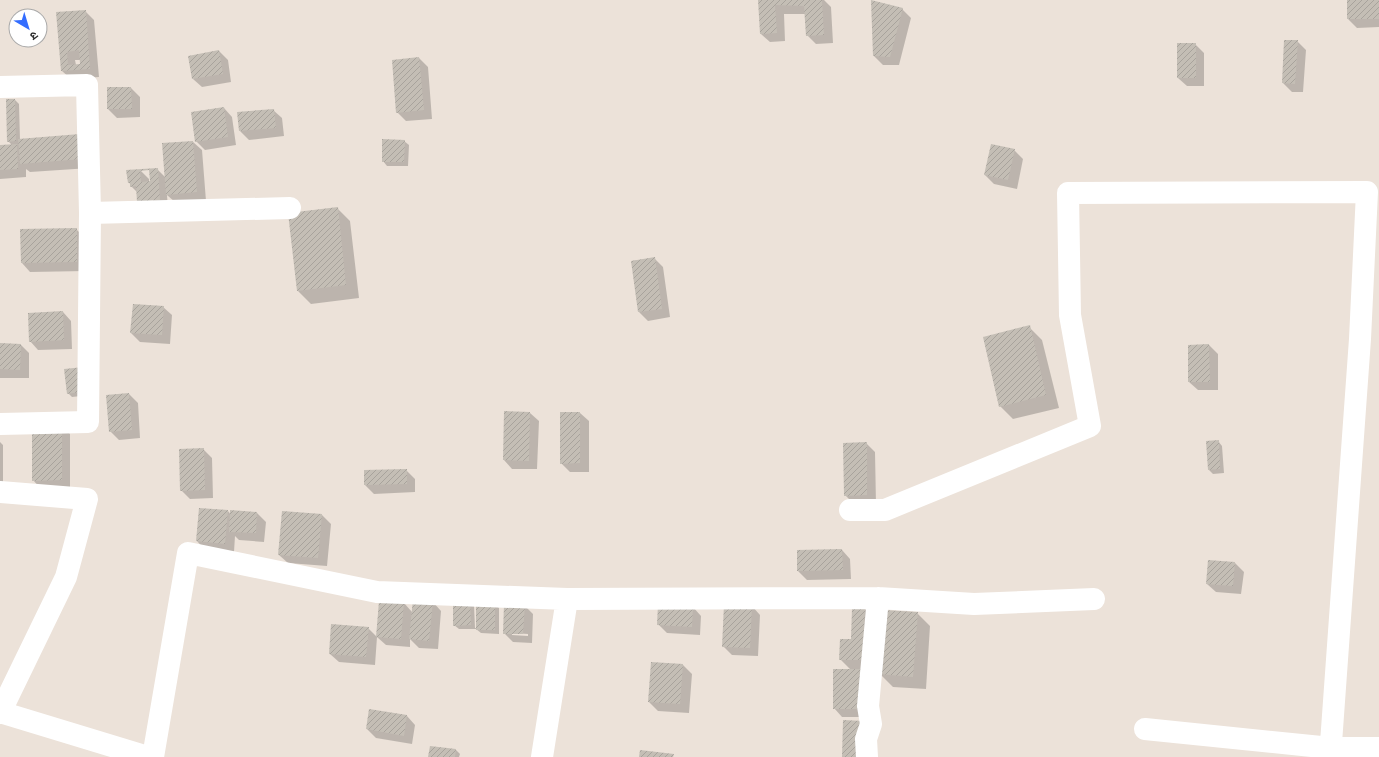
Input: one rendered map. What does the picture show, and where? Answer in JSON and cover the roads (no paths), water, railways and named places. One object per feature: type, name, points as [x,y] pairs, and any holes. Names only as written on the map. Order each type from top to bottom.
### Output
[{"type":"street","points":[[0,87],[87,85],[90,213],[88,422],[0,424]]},
{"type":"street","points":[[850,510],[885,510],[1090,426],[1070,315],[1068,193],[1367,192],[1359,346],[1330,752]]},
{"type":"street","points":[[90,213],[290,208]]},
{"type":"street","points":[[0,492],[87,499],[66,577],[0,712],[148,757]]},
{"type":"street","points":[[153,757],[188,552],[377,592],[567,599],[878,598],[974,604],[1094,599]]},
{"type":"street","points":[[867,757],[866,739],[871,724],[868,706],[878,598]]},
{"type":"street","points":[[542,757],[567,599]]},
{"type":"street","points":[[1145,729],[1330,752],[1379,748]]}]
